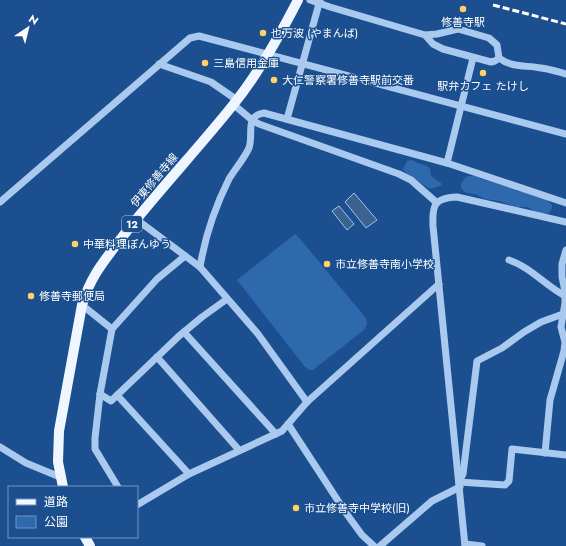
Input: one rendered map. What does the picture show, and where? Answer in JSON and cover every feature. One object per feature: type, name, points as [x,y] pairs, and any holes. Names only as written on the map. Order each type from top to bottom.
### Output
[{"type":"main road","name":"伊東修善寺線","points":[[61,482],[58,462],[59,431],[82,305],[87,289],[95,273],[136,219],[235,102],[269,54],[298,0]]},
{"type":"street","points":[[310,0],[425,35],[437,34],[458,28],[489,38],[497,45],[499,58],[505,62],[514,65],[541,68],[566,74]]},
{"type":"street","points":[[287,119],[320,2]]},
{"type":"street","points":[[425,35],[433,44],[443,49],[491,62],[496,61],[499,58]]},
{"type":"street","points":[[0,202],[190,38],[199,36],[566,134]]},
{"type":"street","points":[[447,163],[473,58]]},
{"type":"street","points":[[159,64],[211,82],[235,102],[252,120],[259,124],[399,174],[411,180],[436,202]]},
{"type":"street","points":[[200,267],[213,214],[230,178],[248,149],[252,138],[250,128],[252,120],[258,114],[264,113],[447,163],[566,203]]},
{"type":"street","points":[[482,546],[465,545],[439,284],[433,208],[436,202],[445,197],[457,197],[566,222]]},
{"type":"street","points":[[136,219],[200,267],[258,334],[307,402]]},
{"type":"street","points":[[546,453],[550,400],[564,352],[565,342],[561,327],[565,303],[562,264],[566,250]]},
{"type":"street","points":[[117,486],[95,449],[100,394],[112,329],[157,279],[185,256]]},
{"type":"street","points":[[510,260],[565,296]]},
{"type":"street","points":[[138,504],[189,474],[276,434],[288,424],[307,402],[439,284]]},
{"type":"street","points":[[100,394],[111,401],[184,332],[227,299]]},
{"type":"street","points":[[82,305],[112,329]]},
{"type":"street","points":[[459,484],[462,474],[473,399],[477,361],[502,348],[541,322],[563,314]]},
{"type":"street","points":[[184,332],[276,434]]},
{"type":"street","points":[[157,357],[239,450]]},
{"type":"street","points":[[117,395],[189,474]]},
{"type":"street","points":[[288,424],[346,513],[362,535],[374,546]]},
{"type":"street","points":[[0,447],[61,482]]},
{"type":"street","points":[[380,546],[432,501],[459,484],[505,485],[509,481],[512,448],[566,455]]},
{"type":"green space","points":[[412,160],[430,168],[431,176],[442,184],[441,186],[430,189],[405,171],[403,169],[407,161]]},
{"type":"green space","points":[[468,176],[476,176],[510,187],[517,191],[546,199],[552,205],[552,208],[549,213],[542,214],[535,212],[528,207],[517,207],[499,201],[485,199],[475,194],[466,193],[461,188],[461,184]]},
{"type":"green space","points":[[295,234],[365,317],[367,322],[364,330],[313,370],[305,367],[237,280]]},
{"type":"shaded area","points":[[354,193],[377,220],[366,228],[345,202]]},
{"type":"shaded area","points":[[339,206],[354,224],[347,230],[332,211]]},
{"type":"railway","points":[[493,5],[566,24]]},
{"type":"place","name":"修善寺駅","points":[[463,9]]},
{"type":"place","name":"也万波 (やまんば)","points":[[263,33]]},
{"type":"place","name":"三島信用金庫","points":[[205,63]]},
{"type":"place","name":"駅弁カフェ たけし","points":[[483,73]]},
{"type":"place","name":"大仁警察署修善寺駅前交番","points":[[274,80]]},
{"type":"place","name":"中華料理ぽんゆう","points":[[75,244]]},
{"type":"place","name":"市立修善寺南小学校","points":[[327,264]]},
{"type":"place","name":"修善寺郵便局","points":[[31,296]]},
{"type":"place","name":"市立修善寺中学校(旧)","points":[[296,508]]}]
